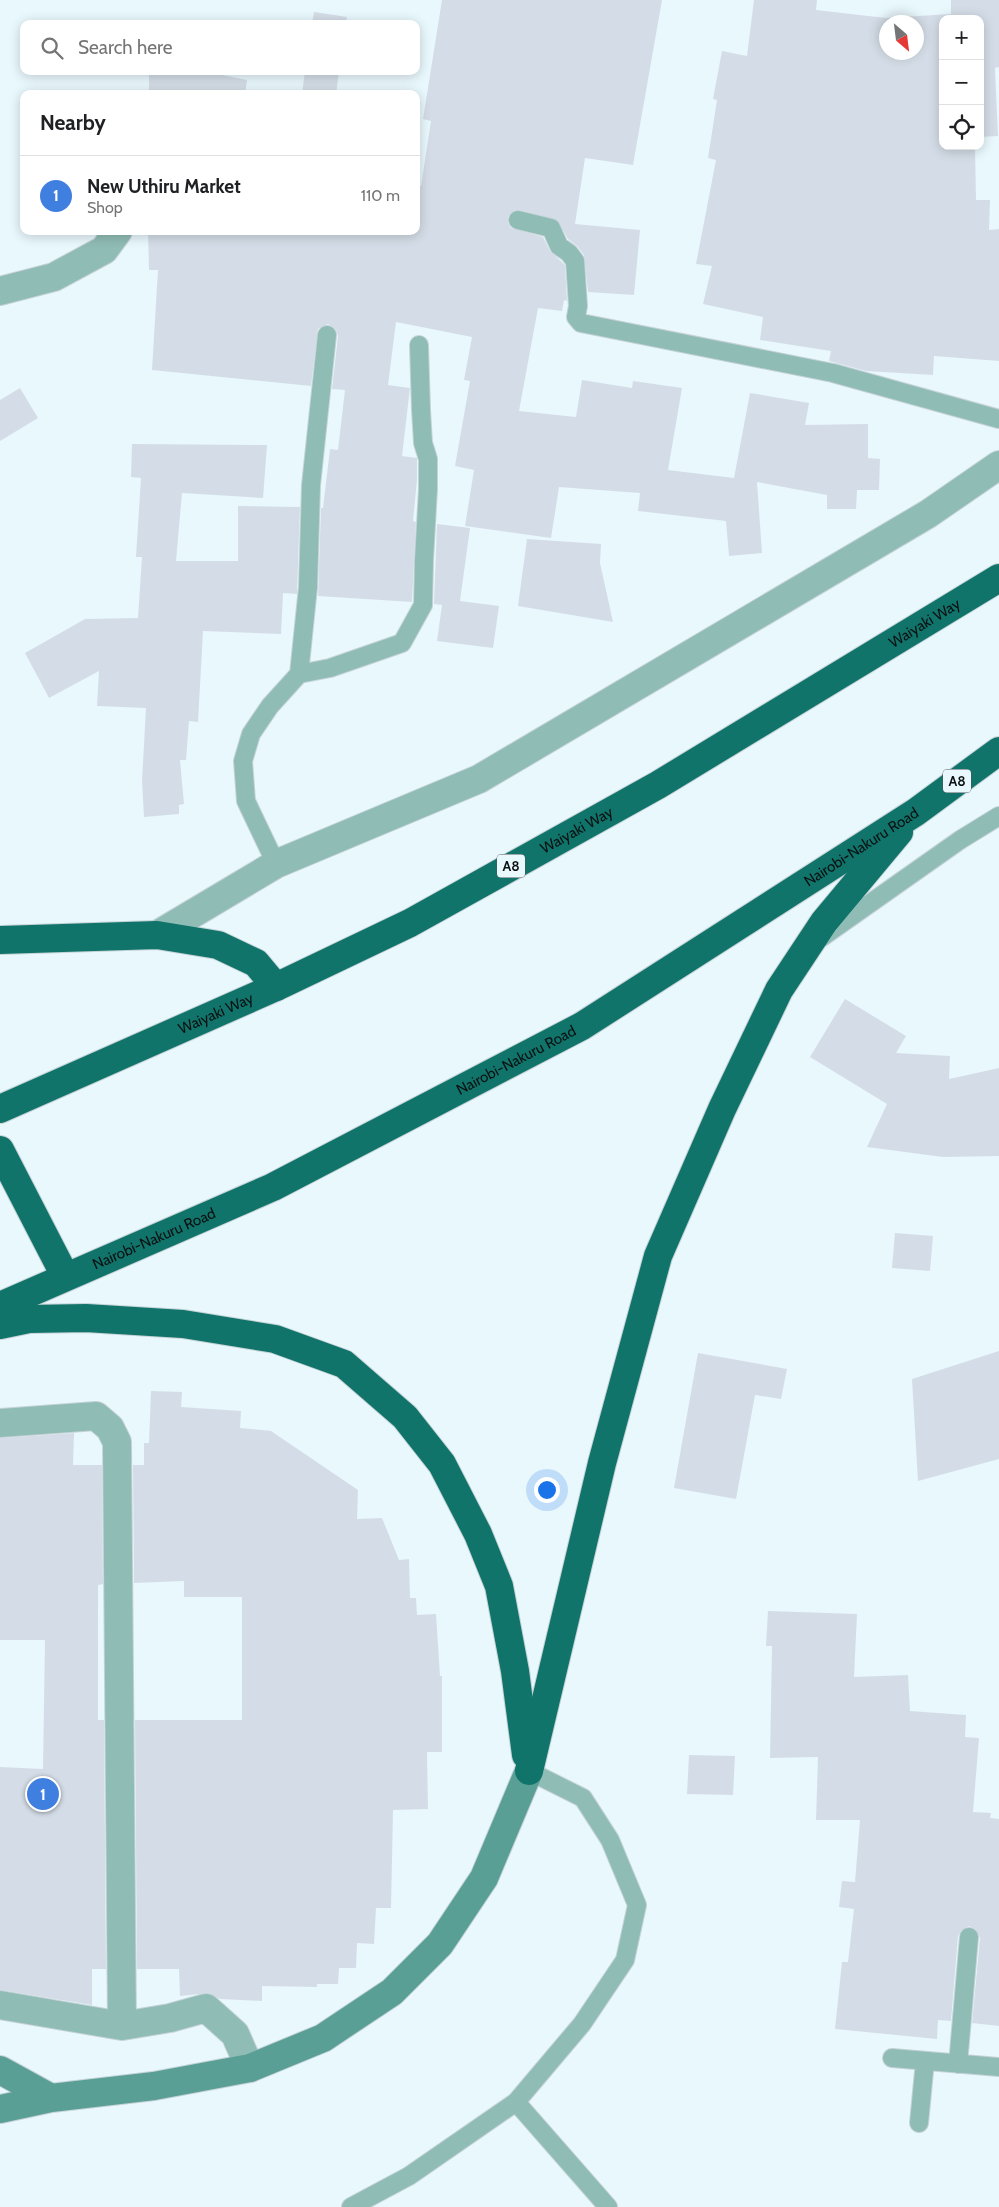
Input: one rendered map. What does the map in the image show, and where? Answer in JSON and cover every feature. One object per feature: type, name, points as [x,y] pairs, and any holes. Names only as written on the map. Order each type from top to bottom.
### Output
[{"type":"highway","name":"Waiyaki Way","points":[[0,1109],[276,987],[410,922],[658,785],[999,578]]},
{"type":"highway","name":"Nairobi-Nakuru Road","points":[[0,1306],[65,1276],[274,1187],[582,1026],[916,812],[999,751]]},
{"type":"highway","points":[[529,1771],[602,1463],[658,1256],[742,1067],[779,990],[824,922],[916,812]]},
{"type":"highway","points":[[0,937],[157,935],[218,944],[256,962],[276,987]]},
{"type":"highway","points":[[0,1150],[65,1276]]},
{"type":"highway","points":[[0,1325],[29,1320],[86,1318],[183,1324],[275,1339],[344,1364],[404,1417],[442,1464],[478,1534],[499,1586],[515,1671],[529,1771]]},
{"type":"street","points":[[0,291],[54,277],[104,250],[115,235]]},
{"type":"street","points":[[157,935],[276,864],[480,779],[928,514],[999,465]]},
{"type":"street","points":[[0,1423],[96,1416],[110,1428],[117,1442],[122,2026]]},
{"type":"street","points":[[0,2108],[51,2098],[154,2086],[250,2068],[323,2038],[392,1992],[440,1944],[484,1878],[529,1771]]},
{"type":"street","points":[[0,2004],[122,2026],[170,2018],[206,2008],[235,2034],[250,2068]]},
{"type":"street","points":[[0,2070],[51,2098]]},
{"type":"street","points":[[0,2098],[51,2098]]},
{"type":"lane","points":[[518,220],[550,228],[559,246],[569,252],[575,261],[578,306],[576,317],[581,323],[833,373],[999,419]]},
{"type":"lane","points":[[276,864],[246,801],[244,761],[251,734],[270,706],[299,674],[308,587],[311,485],[327,335]]},
{"type":"lane","points":[[299,674],[330,668],[402,643],[423,605],[428,459],[423,443],[419,345]]},
{"type":"lane","points":[[806,949],[953,845],[999,816]]},
{"type":"lane","points":[[351,2207],[409,2176],[516,2102],[582,2024],[625,1960],[637,1905],[610,1840],[583,1798],[529,1771]]},
{"type":"lane","points":[[958,2064],[969,1937]]},
{"type":"lane","points":[[892,2058],[999,2067]]},
{"type":"lane","points":[[919,2123],[924,2061]]},
{"type":"lane","points":[[516,2102],[608,2207]]},
{"type":"building","points":[[442,0],[662,0],[633,165],[585,158],[575,224],[640,230],[634,295],[588,292],[584,255],[568,239],[557,220],[520,210],[515,210],[508,217],[508,223],[511,228],[543,237],[550,251],[565,265],[567,301],[564,300],[562,311],[538,308],[519,411],[576,417],[582,380],[632,388],[633,381],[682,388],[668,470],[734,478],[750,393],[809,403],[805,425],[868,424],[868,458],[880,459],[879,490],[857,490],[856,509],[827,509],[827,495],[757,482],[762,553],[729,556],[726,521],[638,511],[640,493],[559,487],[551,538],[465,526],[474,470],[455,466],[470,381],[464,380],[472,337],[396,322],[388,385],[410,388],[402,456],[417,458],[413,521],[416,522],[412,602],[318,596],[321,508],[323,508],[330,449],[338,450],[345,390],[332,389],[338,336],[336,330],[328,324],[318,329],[311,386],[152,370],[158,270],[149,270],[148,235],[420,235],[420,186],[431,121],[423,119]]},
{"type":"building","points":[[754,0],[817,0],[816,10],[879,17],[879,60],[924,60],[924,16],[951,14],[951,0],[999,0],[999,67],[995,68],[998,136],[984,137],[984,15],[939,15],[939,150],[975,150],[976,200],[990,200],[989,230],[999,229],[999,361],[934,356],[933,375],[866,371],[829,361],[831,351],[760,340],[763,317],[703,304],[712,266],[696,264],[716,160],[708,158],[717,100],[713,99],[722,51],[747,56]]},
{"type":"building","points":[[314,12],[347,17],[347,20],[313,20]]},
{"type":"building","points":[[149,75],[222,75],[247,80],[246,90],[149,90]]},
{"type":"building","points":[[304,75],[338,75],[337,90],[303,90]]},
{"type":"building","points":[[20,388],[38,418],[0,441],[0,400]]},
{"type":"building","points":[[132,444],[267,445],[263,498],[182,493],[176,561],[238,561],[238,506],[300,507],[297,594],[283,593],[281,634],[203,631],[198,722],[189,721],[186,760],[180,760],[184,804],[179,805],[179,814],[144,817],[142,781],[146,708],[97,706],[99,671],[49,698],[25,653],[85,619],[138,618],[142,557],[136,557],[141,478],[131,477]]},
{"type":"building","points":[[437,524],[470,528],[460,601],[499,606],[493,648],[437,641],[442,605],[434,604]]},
{"type":"building","points":[[527,539],[601,544],[600,563],[613,622],[518,606]]},
{"type":"building","points":[[845,999],[906,1036],[896,1053],[950,1056],[949,1079],[999,1068],[999,1156],[943,1157],[867,1147],[887,1104],[810,1057]]},
{"type":"building","points":[[895,1233],[933,1236],[930,1271],[892,1268]]},
{"type":"building","points":[[999,1351],[999,1459],[918,1481],[912,1379]]},
{"type":"building","points":[[698,1353],[787,1369],[781,1399],[755,1395],[736,1499],[674,1488]]},
{"type":"building","points":[[151,1391],[182,1392],[181,1407],[241,1411],[240,1428],[271,1431],[358,1490],[357,1519],[382,1518],[399,1560],[409,1559],[410,1598],[416,1598],[417,1615],[436,1614],[440,1676],[442,1676],[442,1752],[427,1752],[428,1809],[393,1810],[391,1908],[376,1908],[374,1944],[357,1943],[356,1968],[339,1968],[338,1984],[317,1984],[317,1987],[262,1986],[262,2001],[220,1999],[209,1993],[180,1996],[179,1969],[137,1969],[135,1720],[242,1720],[242,1597],[184,1597],[184,1581],[134,1583],[133,1465],[144,1465],[144,1443],[149,1443]]},
{"type":"building","points":[[74,1433],[73,1465],[102,1465],[103,1584],[98,1585],[98,1720],[104,1720],[106,1969],[92,1969],[92,2005],[0,1990],[0,1767],[43,1769],[45,1640],[0,1640],[0,1438]]},
{"type":"building","points":[[768,1611],[857,1614],[854,1677],[908,1675],[910,1711],[966,1715],[965,1737],[979,1738],[973,1812],[991,1813],[990,1818],[999,1819],[999,2026],[972,2023],[980,1938],[975,1929],[969,1926],[961,1931],[958,1936],[951,2021],[938,2020],[937,2039],[835,2029],[842,1962],[848,1962],[854,1909],[839,1907],[842,1881],[855,1882],[860,1820],[816,1820],[818,1757],[770,1758],[772,1646],[766,1646]]},
{"type":"building","points":[[689,1755],[735,1756],[733,1795],[687,1794]]},
{"type":"place","name":"New Uthiru Market","points":[[43,1794]]}]
